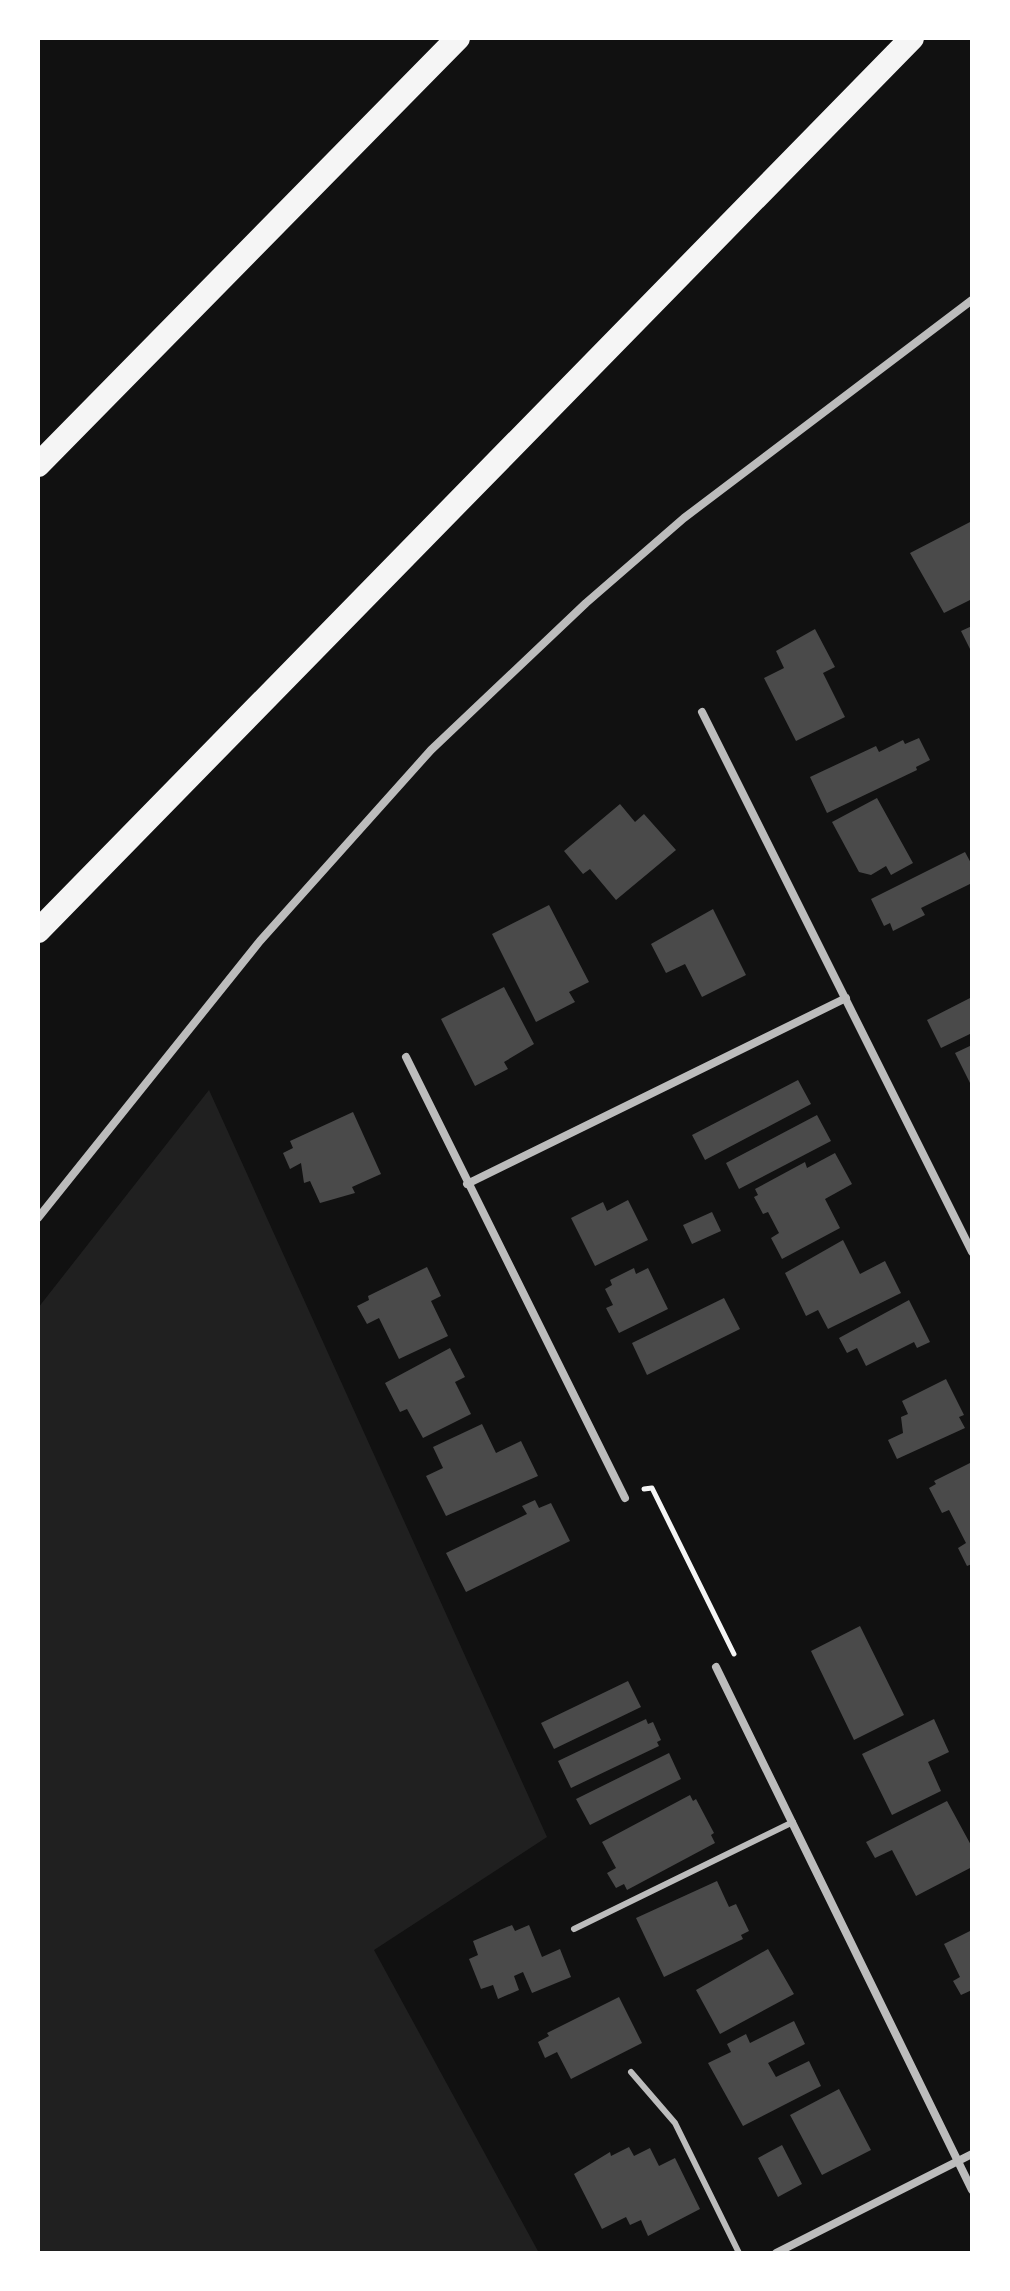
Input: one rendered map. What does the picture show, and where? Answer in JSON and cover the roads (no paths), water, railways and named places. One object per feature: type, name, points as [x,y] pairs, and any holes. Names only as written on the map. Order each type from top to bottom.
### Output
[{"type":"highway","points":[[38,465],[458,38]]},
{"type":"highway","points":[[38,931],[912,38]]},
{"type":"street","points":[[38,1218],[260,941],[431,750],[586,603],[684,518],[972,300]]},
{"type":"street","points":[[702,712],[972,1252]]},
{"type":"street","points":[[467,1184],[846,998]]},
{"type":"street","points":[[406,1057],[625,1498]]},
{"type":"street","points":[[716,1667],[972,2190]]},
{"type":"street","points":[[776,2253],[972,2154]]},
{"type":"lane","points":[[574,1929],[793,1822]]},
{"type":"lane","points":[[631,2072],[675,2123],[739,2253]]}]
